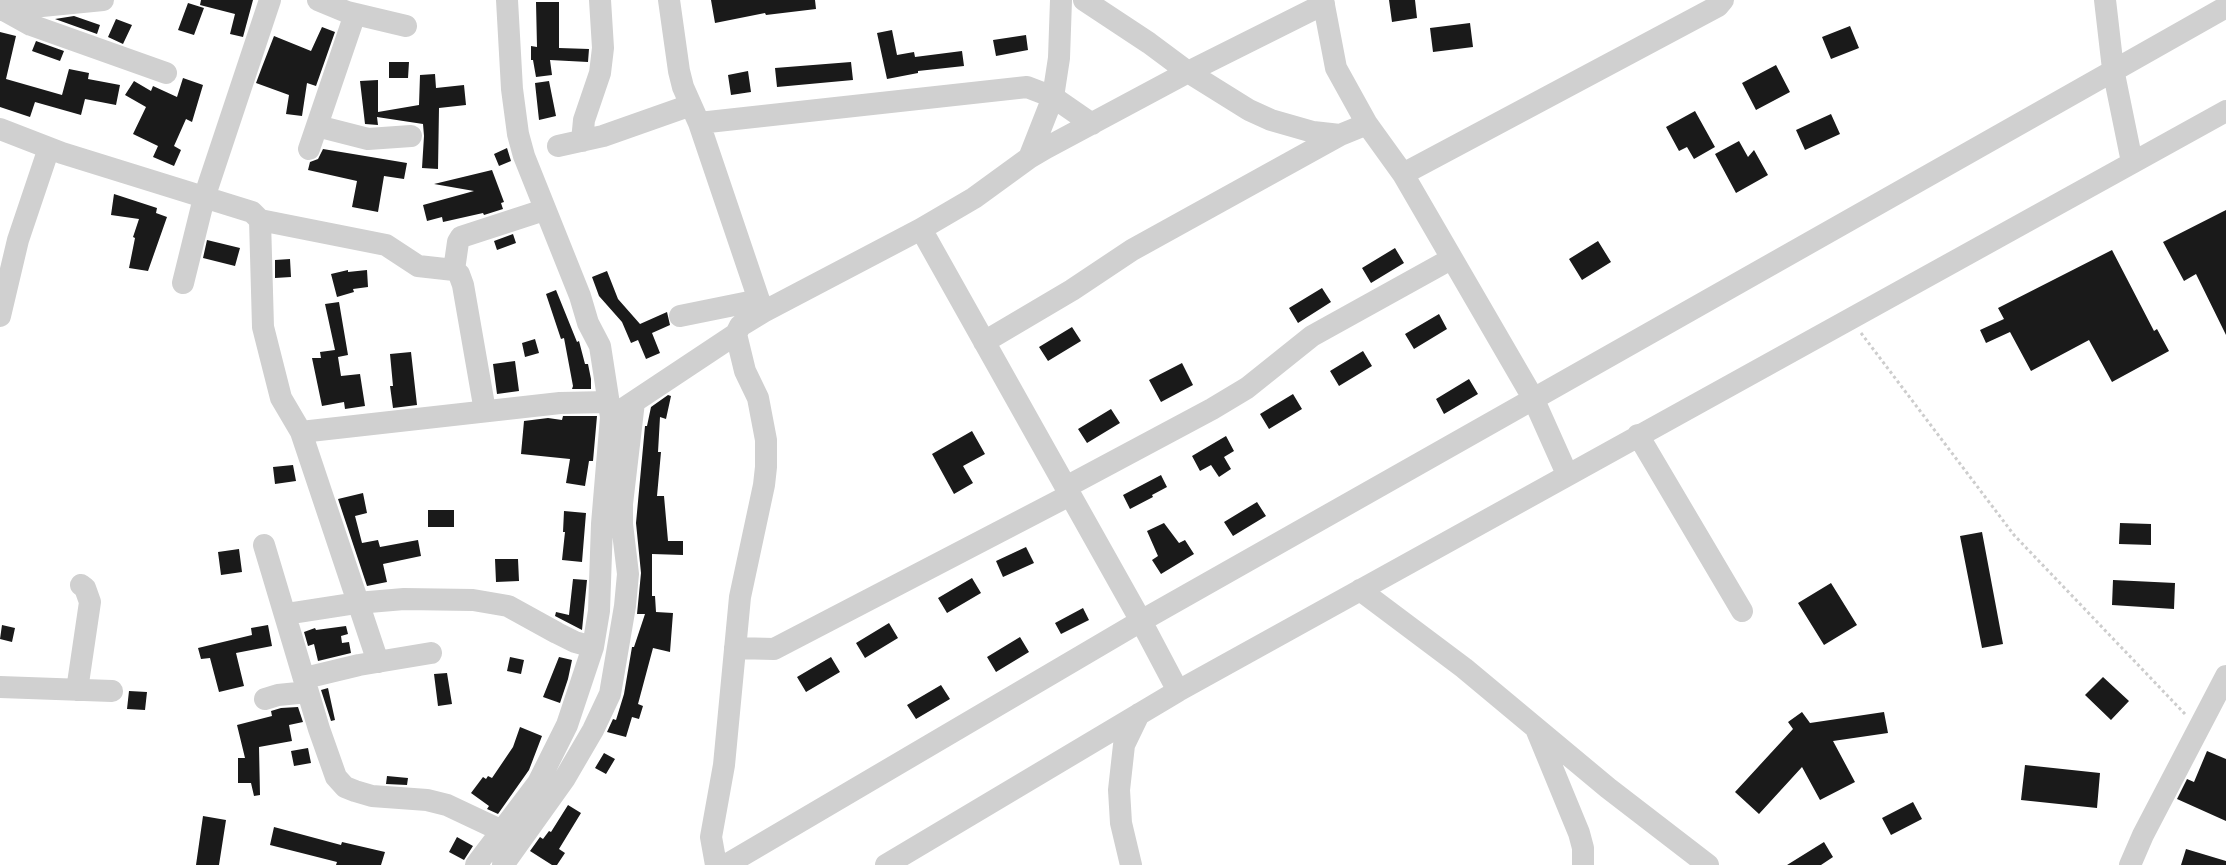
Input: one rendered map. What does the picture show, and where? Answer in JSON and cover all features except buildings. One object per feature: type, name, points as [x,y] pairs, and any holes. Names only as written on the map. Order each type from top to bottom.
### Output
[{"type":"street","points":[[9,7],[102,0]]},
{"type":"street","points":[[183,283],[204,198],[270,0]]},
{"type":"street","points":[[318,0],[366,11],[406,26]]},
{"type":"street","points":[[476,865],[500,830],[538,783],[567,725],[612,597],[628,574],[622,504],[621,407],[600,346],[588,323],[580,296],[524,156],[518,134],[512,89],[507,0]]},
{"type":"street","points":[[582,141],[584,120],[600,73],[603,48],[600,0]]},
{"type":"street","points":[[669,0],[678,71],[761,306]]},
{"type":"street","points":[[1029,158],[1053,97],[1059,58],[1061,0]]},
{"type":"street","points":[[1084,0],[1188,72],[1249,110],[1271,120],[1313,132],[1340,135]]},
{"type":"street","points":[[1403,174],[1718,6],[1722,0]]},
{"type":"street","points":[[2104,0],[2114,69],[2132,162]]},
{"type":"street","points":[[301,432],[560,403],[621,407],[736,334],[740,326],[761,306],[921,229],[974,198],[1029,158],[1324,2],[1336,68],[1367,124],[1403,174],[1533,398],[1567,474]]},
{"type":"street","points":[[726,865],[1141,621],[2226,6]]},
{"type":"street","points":[[9,7],[31,25],[166,73]]},
{"type":"street","points":[[309,149],[366,11]]},
{"type":"street","points":[[558,146],[695,114],[1027,87],[1053,97],[1092,124]]},
{"type":"street","points":[[886,865],[1178,691],[2132,162],[2224,116]]},
{"type":"street","points":[[984,342],[1072,290],[1132,250],[1340,135],[1367,124]]},
{"type":"street","points":[[317,126],[368,139],[386,140],[411,136]]},
{"type":"street","points":[[0,129],[49,148],[252,212],[260,220],[386,245],[418,266],[454,270],[459,274],[463,285],[484,411]]},
{"type":"street","points":[[0,316],[18,240],[49,148]]},
{"type":"street","points":[[454,270],[458,242],[461,237],[544,210]]},
{"type":"street","points":[[260,220],[263,327],[281,398],[301,432],[378,662]]},
{"type":"street","points":[[921,229],[1178,691]]},
{"type":"street","points":[[735,648],[774,650],[1068,491],[1221,404],[1255,382],[1312,336],[1451,259]]},
{"type":"street","points":[[680,316],[761,306]]},
{"type":"street","points":[[716,865],[711,837],[724,765],[740,597],[766,467],[766,440],[758,398],[745,371],[736,334]]},
{"type":"street","points":[[503,865],[565,778],[593,730],[610,694],[620,644],[602,524],[621,407]]},
{"type":"street","points":[[1638,435],[1742,612]]},
{"type":"street","points":[[264,545],[336,777],[345,787],[372,796],[427,800],[447,805],[500,830]]},
{"type":"street","points":[[77,690],[90,602],[85,588],[81,585]]},
{"type":"street","points":[[1360,590],[1464,668],[1608,788],[1708,865]]},
{"type":"street","points":[[286,614],[357,603],[440,598],[508,606],[556,633],[593,647]]},
{"type":"street","points":[[265,699],[378,662],[431,653]]},
{"type":"street","points":[[2130,865],[2143,835],[2226,676]]},
{"type":"street","points":[[0,687],[112,691]]},
{"type":"street","points":[[1131,865],[1121,823],[1119,790],[1124,745],[1139,714]]},
{"type":"street","points":[[1537,729],[1579,833],[1583,849],[1583,865]]},
{"type":"path","points":[[1850,318],[2014,535],[2199,728]]}]
